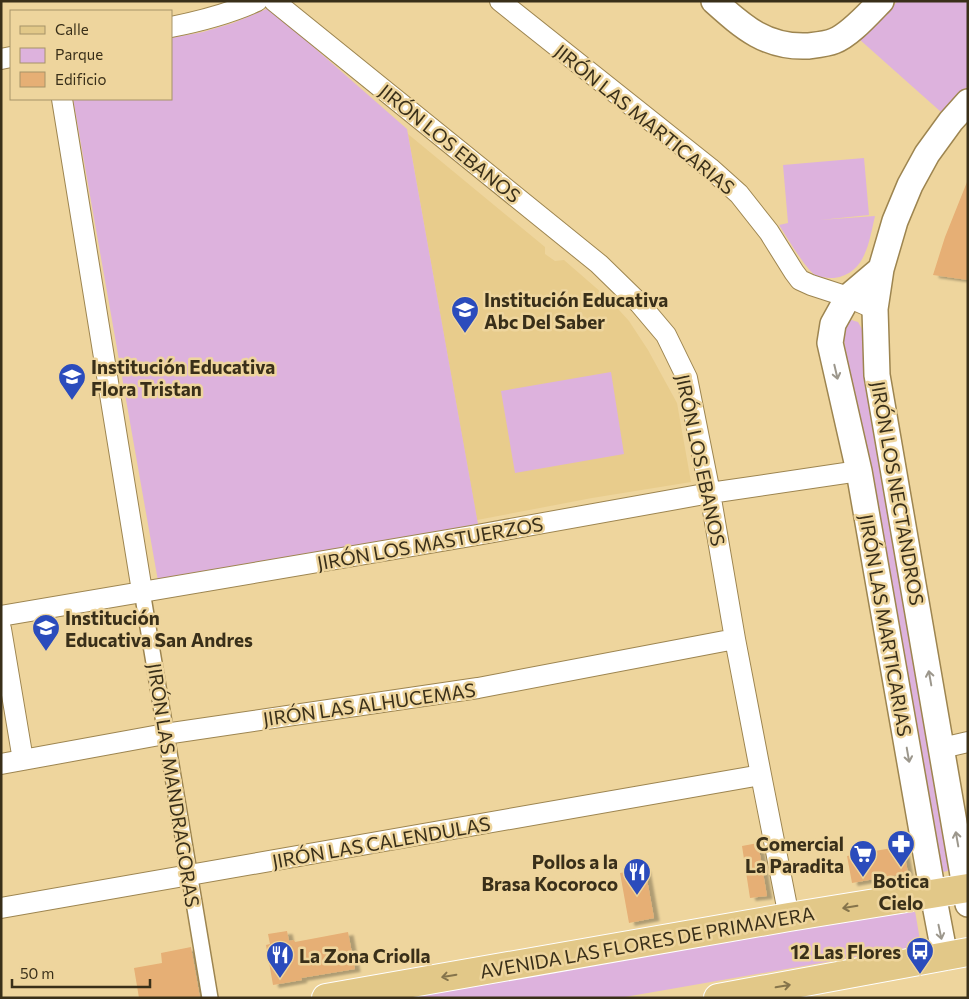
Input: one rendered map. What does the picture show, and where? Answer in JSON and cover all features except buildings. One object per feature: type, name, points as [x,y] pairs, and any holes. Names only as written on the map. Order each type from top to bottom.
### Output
[{"type":"main road","name":"AVENIDA LAS FLORES DE PRIMAVERA","points":[[326,998],[789,917],[933,894],[967,894]]},
{"type":"main road","points":[[718,998],[957,954]]},
{"type":"street","points":[[172,27],[238,10],[257,1]]},
{"type":"street","name":"JIRÓN LOS EBANOS","points":[[274,1],[599,264],[639,302],[666,335],[687,378],[789,917]]},
{"type":"street","name":"JIRÓN LAS MARTICARIAS","points":[[500,1],[710,168],[739,194],[769,232],[789,266],[800,280],[848,297],[874,309]]},
{"type":"street","points":[[714,1],[748,29],[768,41],[795,46],[814,46],[835,41],[854,28],[882,1]]},
{"type":"street","name":"JIRÓN LAS MANDRAGORAS","points":[[62,100],[165,734],[210,998]]},
{"type":"street","name":"JIRÓN LOS NECTANDROS","points":[[967,894],[877,375],[874,309],[881,269],[895,221],[910,184],[927,154],[951,121],[968,102]]},
{"type":"street","name":"JIRÓN LAS MARTICARIAS","points":[[881,269],[848,297],[833,324],[830,343],[859,471],[933,894],[957,954]]},
{"type":"street","name":"JIRÓN LOS MASTUERZOS","points":[[1,616],[477,535],[710,493],[859,471]]},
{"type":"street","points":[[1,629],[23,760]]},
{"type":"street","name":"JIRÓN LAS ALHUCEMAS","points":[[1,764],[165,734],[478,688],[735,639]]},
{"type":"street","points":[[942,748],[968,742]]},
{"type":"street","name":"JIRÓN LAS CALENDULAS","points":[[1,908],[761,776]]},
{"type":"shaded area","points":[[408,134],[545,247],[545,254],[555,261],[564,260],[610,300],[629,321],[648,350],[677,403],[691,482],[592,498],[477,520]]},
{"type":"green space","points":[[898,1],[968,1],[968,86],[941,112],[859,39]]},
{"type":"green space","points":[[269,8],[407,129],[478,524],[158,581],[73,100],[172,100],[172,38],[203,32],[233,23]]},
{"type":"green space","points":[[864,158],[869,215],[820,220],[875,216],[868,246],[859,263],[845,275],[834,278],[817,276],[801,259],[779,225],[788,223],[783,165]]},
{"type":"green space","points":[[848,319],[858,322],[862,329],[954,866],[944,872],[938,867],[842,330]]},
{"type":"green space","points":[[611,372],[624,454],[515,473],[501,391]]},
{"type":"green space","points":[[909,908],[915,911],[920,940],[918,946],[619,998],[387,998]]},
{"type":"place","name":"Institución Educativa Abc Del Saber","points":[[465,334]]},
{"type":"place","name":"Institución Educativa Flora Tristan","points":[[72,401]]},
{"type":"place","name":"Institución Educativa San Andres","points":[[46,652]]},
{"type":"place","name":"Botica Cielo","points":[[901,868]]},
{"type":"place","name":"Comercial La Paradita","points":[[863,878]]},
{"type":"place","name":"Pollos a la Brasa Kocoroco","points":[[637,896]]},
{"type":"place","name":"12 Las Flores","points":[[920,975]]},
{"type":"place","name":"La Zona Criolla","points":[[280,979]]}]
